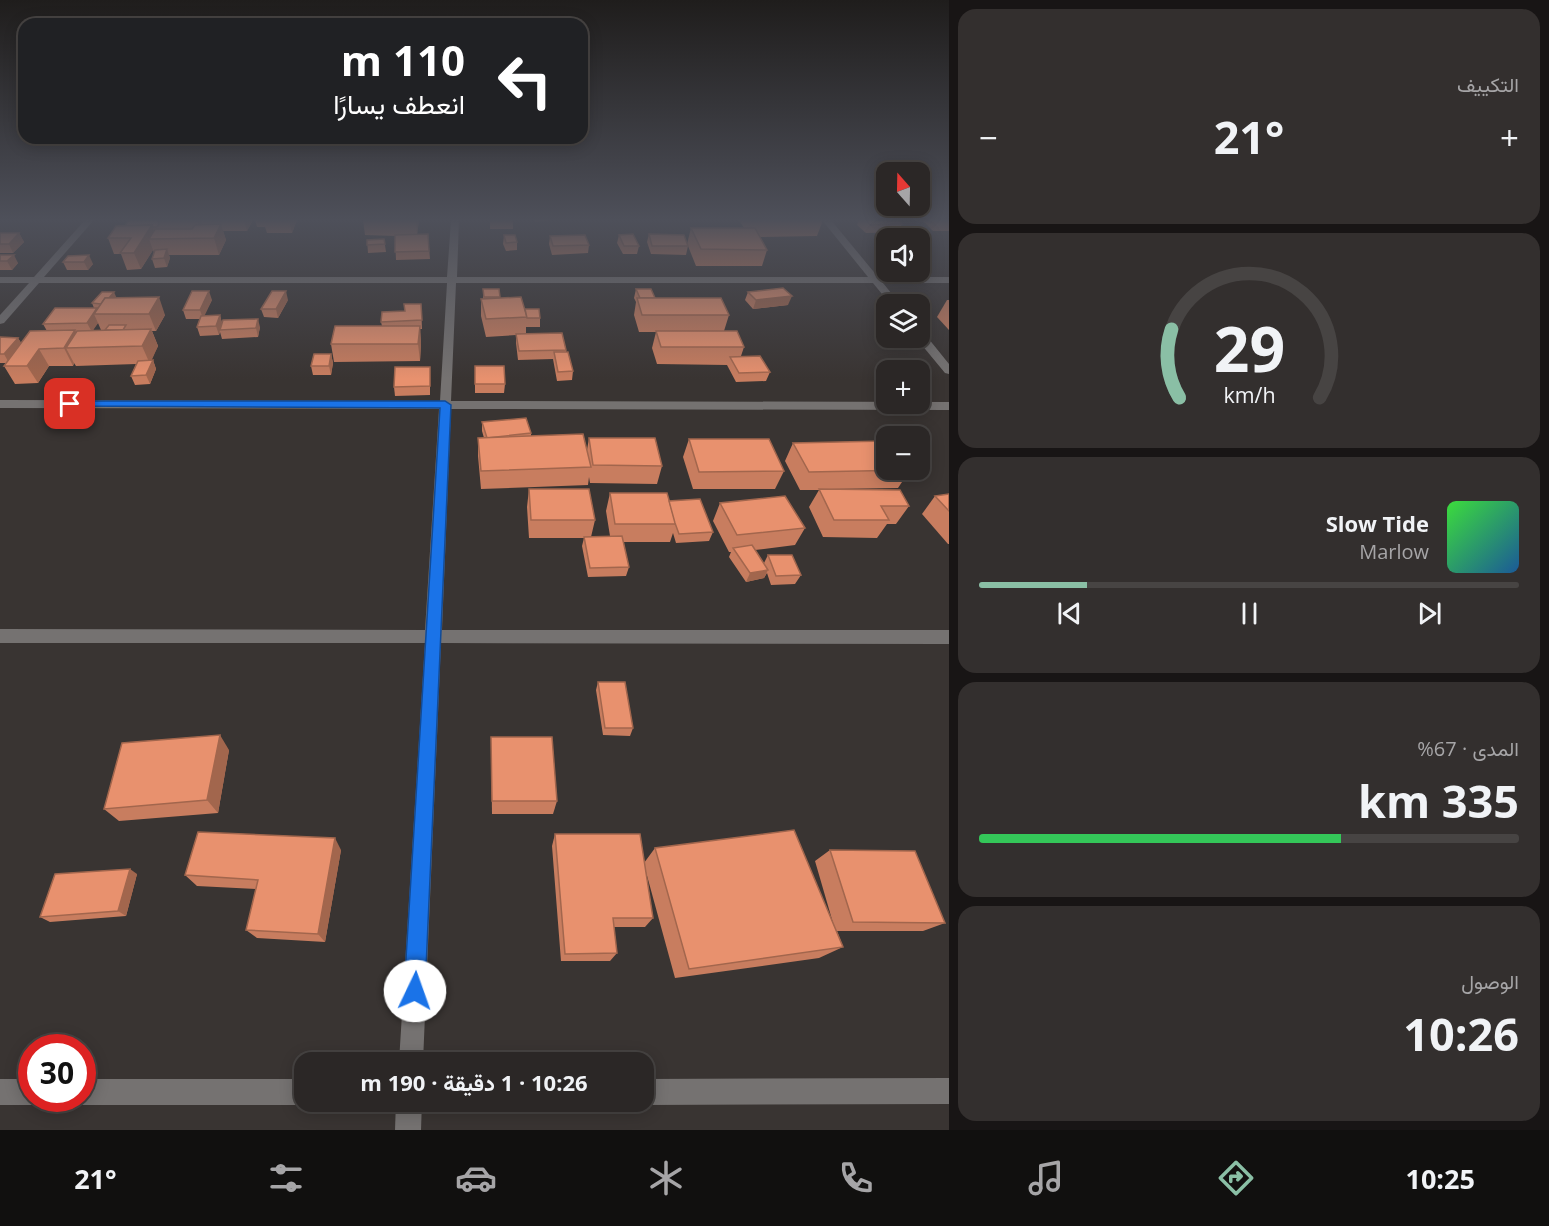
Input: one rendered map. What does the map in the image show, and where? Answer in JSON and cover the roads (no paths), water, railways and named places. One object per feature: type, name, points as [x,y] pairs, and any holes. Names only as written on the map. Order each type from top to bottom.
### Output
[{"type":"street","points":[[0,321],[43,273]]},
{"type":"street","points":[[412,1052],[452,273]]},
{"type":"street","points":[[869,273],[887,294]]},
{"type":"street","points":[[0,280],[949,280]]},
{"type":"street","points":[[930,347],[949,371]]},
{"type":"street","points":[[0,404],[949,406]]},
{"type":"street","points":[[0,636],[949,637]]},
{"type":"street","points":[[654,1092],[949,1091]]},
{"type":"street","points":[[0,1092],[18,1092]]},
{"type":"street","points":[[96,1092],[294,1092]]},
{"type":"street","points":[[408,1130],[409,1112]]}]
